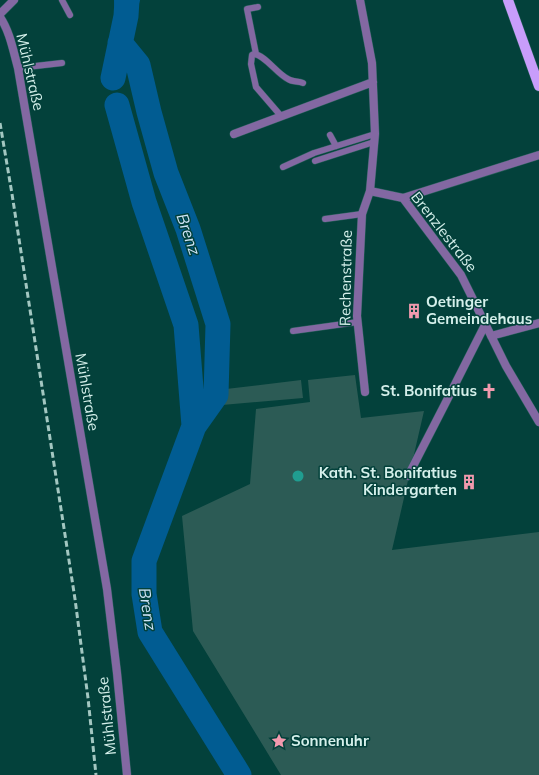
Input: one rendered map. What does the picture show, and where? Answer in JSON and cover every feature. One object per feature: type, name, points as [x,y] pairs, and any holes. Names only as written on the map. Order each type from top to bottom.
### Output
[{"type":"main road","points":[[508,0],[539,86]]},
{"type":"street","points":[[0,14],[14,0]]},
{"type":"street","points":[[360,0],[372,64],[373,82],[375,134],[370,191]]},
{"type":"street","name":"Mühlstraße","points":[[0,17],[5,25],[18,68],[106,589],[117,673],[127,775]]},
{"type":"street","points":[[234,134],[373,82]]},
{"type":"street","points":[[403,198],[539,155]]},
{"type":"street","name":"Brenzlestraße","points":[[370,191],[403,198],[461,275],[506,366],[539,422]]},
{"type":"street","name":"Rechenstraße","points":[[365,392],[357,316],[362,214],[370,191]]},
{"type":"street","points":[[408,476],[486,323]]},
{"type":"street","points":[[491,336],[539,323]]},
{"type":"lane","points":[[62,0],[70,15]]},
{"type":"lane","points":[[258,7],[247,10],[256,54],[280,75],[289,80],[304,83]]},
{"type":"lane","points":[[256,54],[252,56],[251,64],[256,87],[281,116]]},
{"type":"lane","points":[[18,68],[62,63]]},
{"type":"lane","points":[[283,166],[314,153],[375,134]]},
{"type":"lane","points":[[330,135],[336,146]]},
{"type":"lane","points":[[315,161],[374,142]]},
{"type":"lane","points":[[325,219],[362,214]]},
{"type":"lane","points":[[293,331],[358,322]]},
{"type":"shaded area","points":[[355,375],[361,418],[424,411],[392,550],[539,532],[539,775],[281,775],[193,631],[182,516],[250,484],[256,409],[310,402],[308,380]]},
{"type":"shaded area","points":[[301,380],[303,398],[222,405],[226,389]]},
{"type":"water","points":[[114,0],[140,0],[127,51],[122,59],[116,64],[112,57],[116,35]]},
{"type":"waterway","name":"Brenz","points":[[113,78],[126,16],[127,0]]},
{"type":"waterway","name":"Brenz","points":[[120,43],[138,65],[166,173],[188,229],[218,324],[216,395],[194,426]]},
{"type":"waterway","name":"Brenz","points":[[117,105],[144,202],[186,325],[194,426],[144,561],[144,594],[150,632],[239,775]]},
{"type":"railway","points":[[0,123],[75,599],[96,775]]},
{"type":"place","name":"Oetinger Gemeindehaus","points":[[414,311]]},
{"type":"place","name":"St. Bonifatius","points":[[489,391]]},
{"type":"place","name":"Kath. St. Bonifatius Kindergarten","points":[[469,482]]},
{"type":"place","name":"Sonnenuhr","points":[[279,741]]}]
